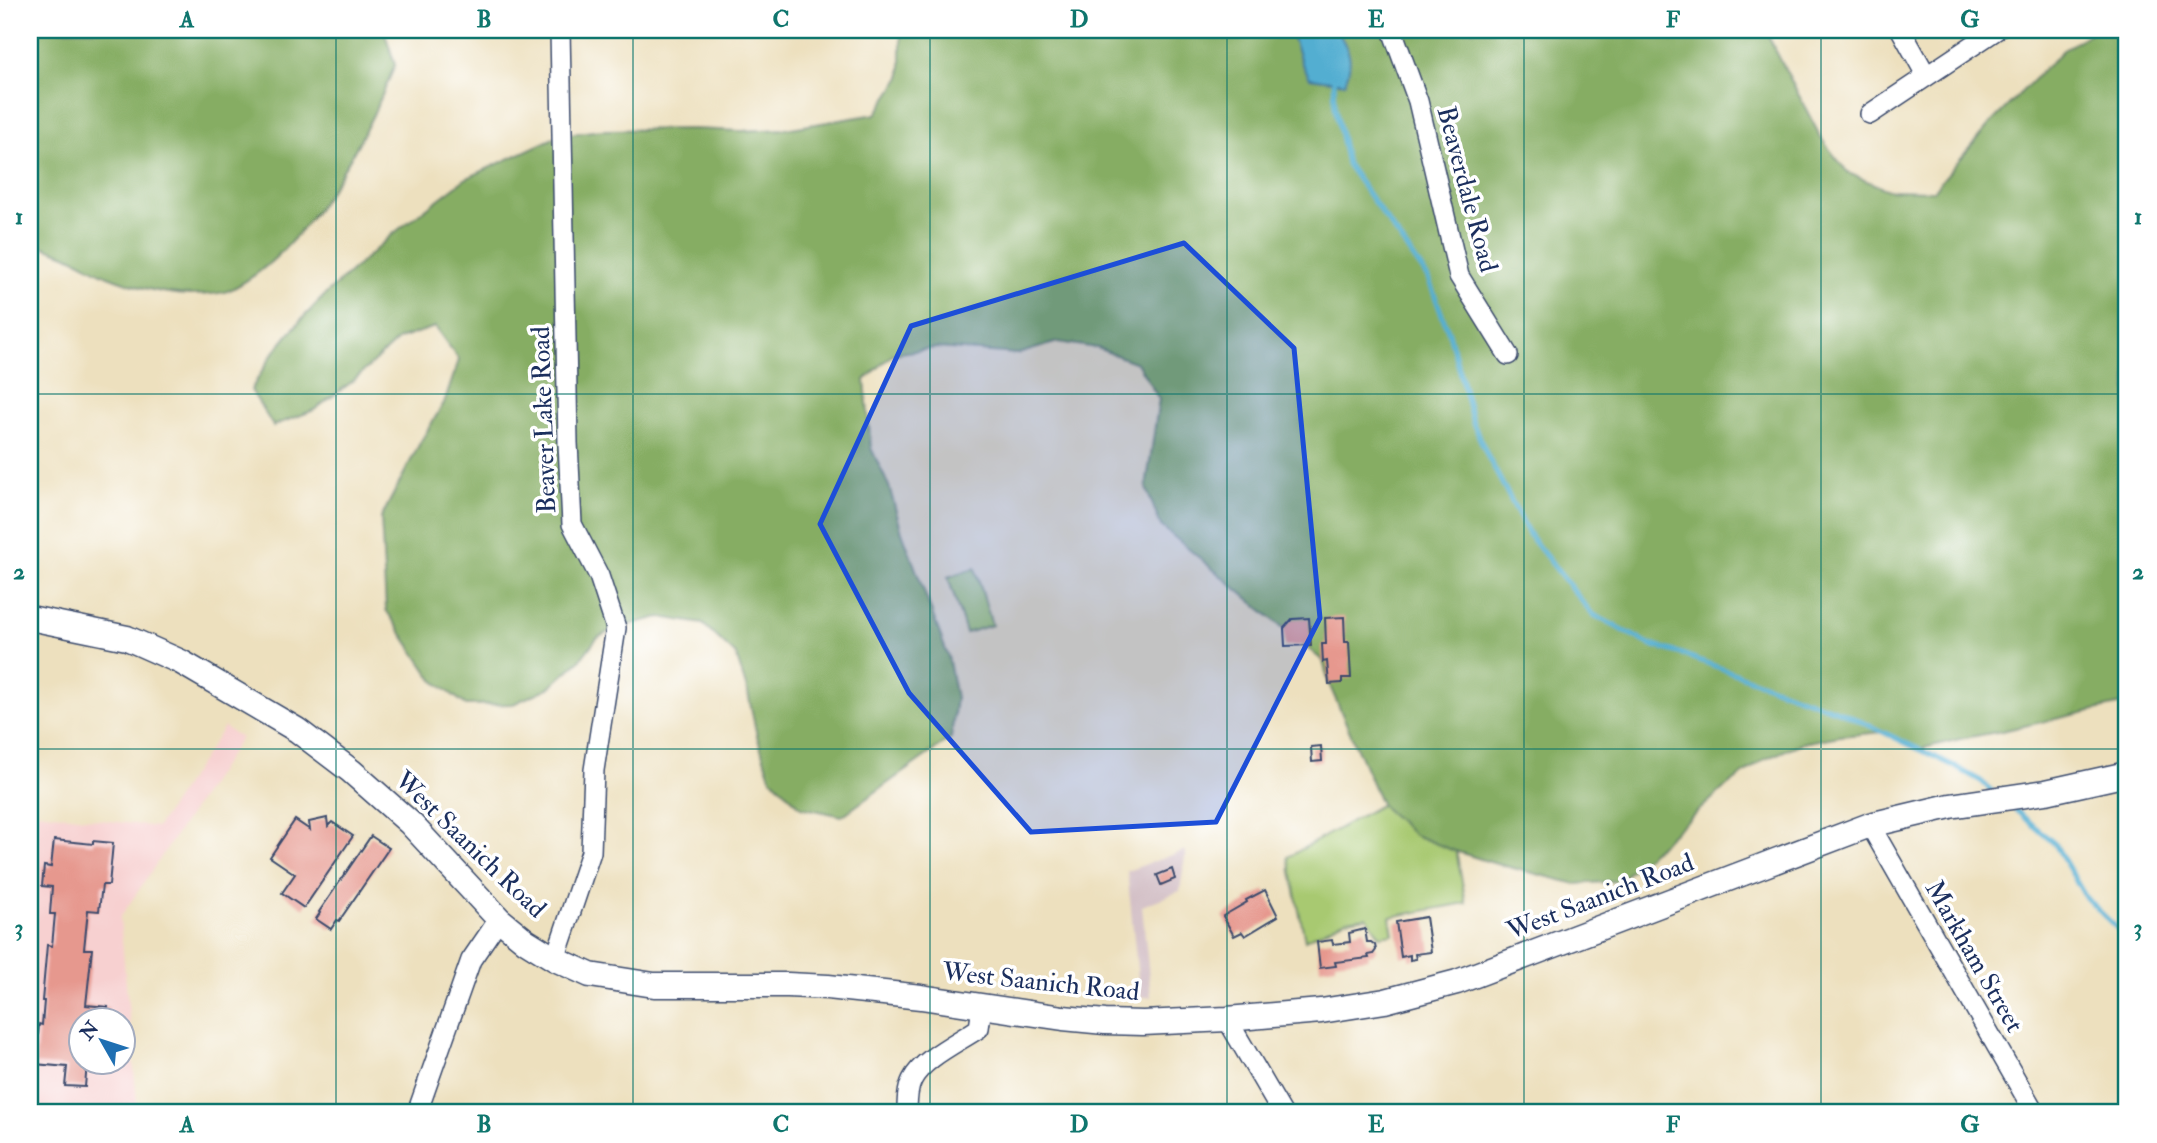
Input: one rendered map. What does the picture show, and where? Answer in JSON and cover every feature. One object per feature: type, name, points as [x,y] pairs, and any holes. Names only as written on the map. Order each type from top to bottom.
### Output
[{"type":"main road","name":"West Saanich Road","points":[[30,618],[127,638],[181,662],[298,730],[410,822],[499,919],[526,942],[590,975],[627,983],[663,986],[828,987],[1105,1022],[1143,1023],[1321,1011],[1385,1001],[1457,982],[1870,825],[1950,806],[2046,792],[2127,774]]},
{"type":"street","name":"Beaver Lake Road","points":[[555,959],[591,852],[594,770],[616,628],[599,576],[572,524],[560,30]]},
{"type":"street","name":"Beaverdale Road","points":[[1392,30],[1418,101],[1459,276],[1508,355]]},
{"type":"street","points":[[1901,30],[1926,75]]},
{"type":"street","points":[[1870,114],[1996,30]]},
{"type":"street","name":"Markham Street","points":[[1870,825],[2035,1113]]},
{"type":"street","points":[[416,1113],[471,960],[499,919]]},
{"type":"street","points":[[907,1107],[912,1081],[927,1062],[979,1028],[982,1007]]},
{"type":"street","points":[[1227,1018],[1282,1113]]},
{"type":"highlighted area","points":[[1184,243],[1294,348],[1320,618],[1216,822],[1031,832],[909,693],[820,524],[911,326]]},
{"type":"shaded area","points":[[224,727],[241,738],[120,918],[128,1006],[66,1006],[66,1076],[135,1076],[138,1113],[30,1113],[30,811],[157,827]]},
{"type":"shaded area","points":[[1186,850],[1180,891],[1142,906],[1151,997],[1140,997],[1127,871]]},
{"type":"green space","points":[[30,30],[384,30],[395,65],[350,159],[308,221],[284,249],[259,272],[228,291],[190,295],[149,289],[118,280],[80,261],[30,242]]},
{"type":"green space","points":[[901,30],[1765,30],[1821,138],[1848,173],[1888,190],[1933,191],[1989,125],[2062,51],[2095,30],[2107,30],[2127,36],[2127,703],[1920,749],[1883,732],[1802,743],[1763,760],[1723,789],[1619,881],[1576,884],[1452,850],[1414,835],[1382,806],[1329,684],[1323,661],[1161,526],[1146,488],[1159,399],[1137,363],[1097,348],[1058,342],[1018,354],[936,348],[893,354],[865,380],[871,448],[889,486],[901,529],[948,656],[956,698],[951,738],[842,816],[801,807],[770,777],[736,655],[703,624],[660,617],[616,628],[597,638],[579,661],[549,688],[513,704],[466,705],[433,680],[386,610],[381,518],[444,403],[459,360],[435,327],[399,339],[353,381],[314,410],[273,426],[251,390],[271,356],[328,292],[394,233],[465,179],[560,135],[601,130],[785,129],[876,114],[901,77]]},
{"type":"green space","points":[[975,568],[992,625],[966,633],[948,577]]},
{"type":"green space","points":[[1441,771],[1466,903],[1390,917],[1393,934],[1380,936],[1367,917],[1346,920],[1305,940],[1288,857]]},
{"type":"water","points":[[1290,30],[1337,30],[1350,61],[1345,83],[1310,78]]},
{"type":"building","points":[[1344,617],[1345,642],[1349,642],[1351,678],[1342,678],[1342,683],[1329,684],[1327,661],[1323,662],[1322,644],[1326,644],[1325,618]]},
{"type":"building","points":[[1309,618],[1311,645],[1285,646],[1284,628],[1292,619]]},
{"type":"building","points":[[1321,746],[1322,761],[1312,762],[1311,747]]},
{"type":"building","points":[[327,818],[328,826],[332,822],[353,836],[304,908],[282,893],[295,874],[270,857],[295,820],[310,830],[309,822]]},
{"type":"building","points":[[371,836],[389,848],[331,929],[316,919],[319,912]]},
{"type":"building","points":[[54,840],[113,843],[109,885],[102,885],[99,911],[88,910],[84,949],[92,949],[86,1005],[97,1006],[66,1006],[66,1067],[35,1064],[39,1024],[42,1025],[47,945],[52,946],[55,914],[50,914],[52,887],[42,886],[44,866],[51,867]]},
{"type":"building","points":[[1172,869],[1175,879],[1161,885],[1157,875]]},
{"type":"building","points":[[1265,890],[1278,916],[1245,936],[1242,932],[1234,936],[1223,916]]},
{"type":"building","points":[[1426,917],[1431,952],[1415,954],[1416,959],[1410,960],[1410,955],[1401,957],[1396,922]]},
{"type":"building","points":[[1365,929],[1367,942],[1375,945],[1376,950],[1368,955],[1369,958],[1335,962],[1336,966],[1320,968],[1317,942],[1350,942],[1349,933]]},
{"type":"building","points":[[66,1076],[86,1076],[85,1087],[65,1086]]},
{"type":"waterway","points":[[1334,80],[1335,107],[1347,164],[1428,278],[1449,333],[1473,423],[1488,457],[1530,536],[1592,614],[1651,645],[1843,713],[1952,765],[1981,781],[1992,791]]},
{"type":"waterway","points":[[2011,806],[2055,844],[2086,898],[2127,938]]}]
